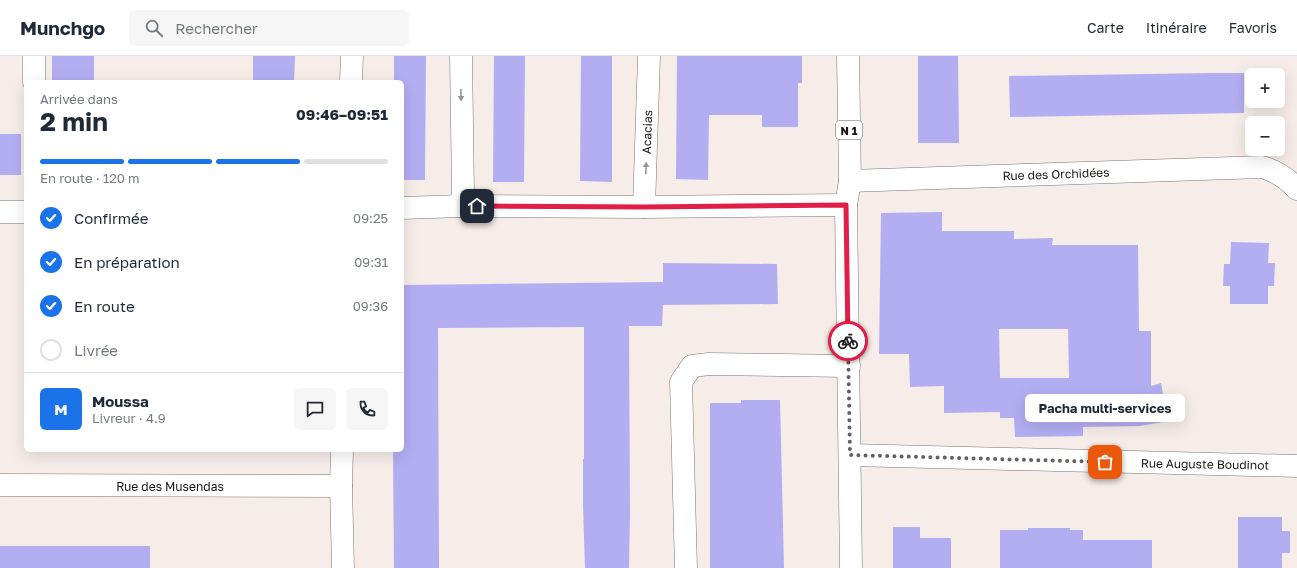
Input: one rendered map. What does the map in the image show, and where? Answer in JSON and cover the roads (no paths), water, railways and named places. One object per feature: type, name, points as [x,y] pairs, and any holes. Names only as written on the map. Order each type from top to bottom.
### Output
[{"type":"street","points":[[34,56],[34,80]]},
{"type":"street","points":[[352,56],[352,80]]},
{"type":"street","points":[[461,56],[463,192],[461,206]]},
{"type":"street","name":"Acacias","points":[[644,207],[649,56]]},
{"type":"street","name":"N 1","points":[[848,56],[850,181],[846,205],[851,568]]},
{"type":"street","name":"Rue des Orchidées","points":[[850,181],[1262,167],[1279,174],[1297,189]]},
{"type":"street","points":[[404,208],[461,206],[644,207],[846,205]]},
{"type":"street","points":[[0,212],[24,212]]},
{"type":"street","points":[[686,568],[681,382],[692,366],[709,364],[849,366]]},
{"type":"street","points":[[342,452],[341,486],[344,568]]},
{"type":"street","name":"Rue Auguste Boudinot","points":[[850,455],[1297,466]]},
{"type":"street","name":"Rue des Musendas","points":[[0,485],[341,486]]},
{"type":"place","name":"Pacha multi-services","points":[[1105,462]]}]
